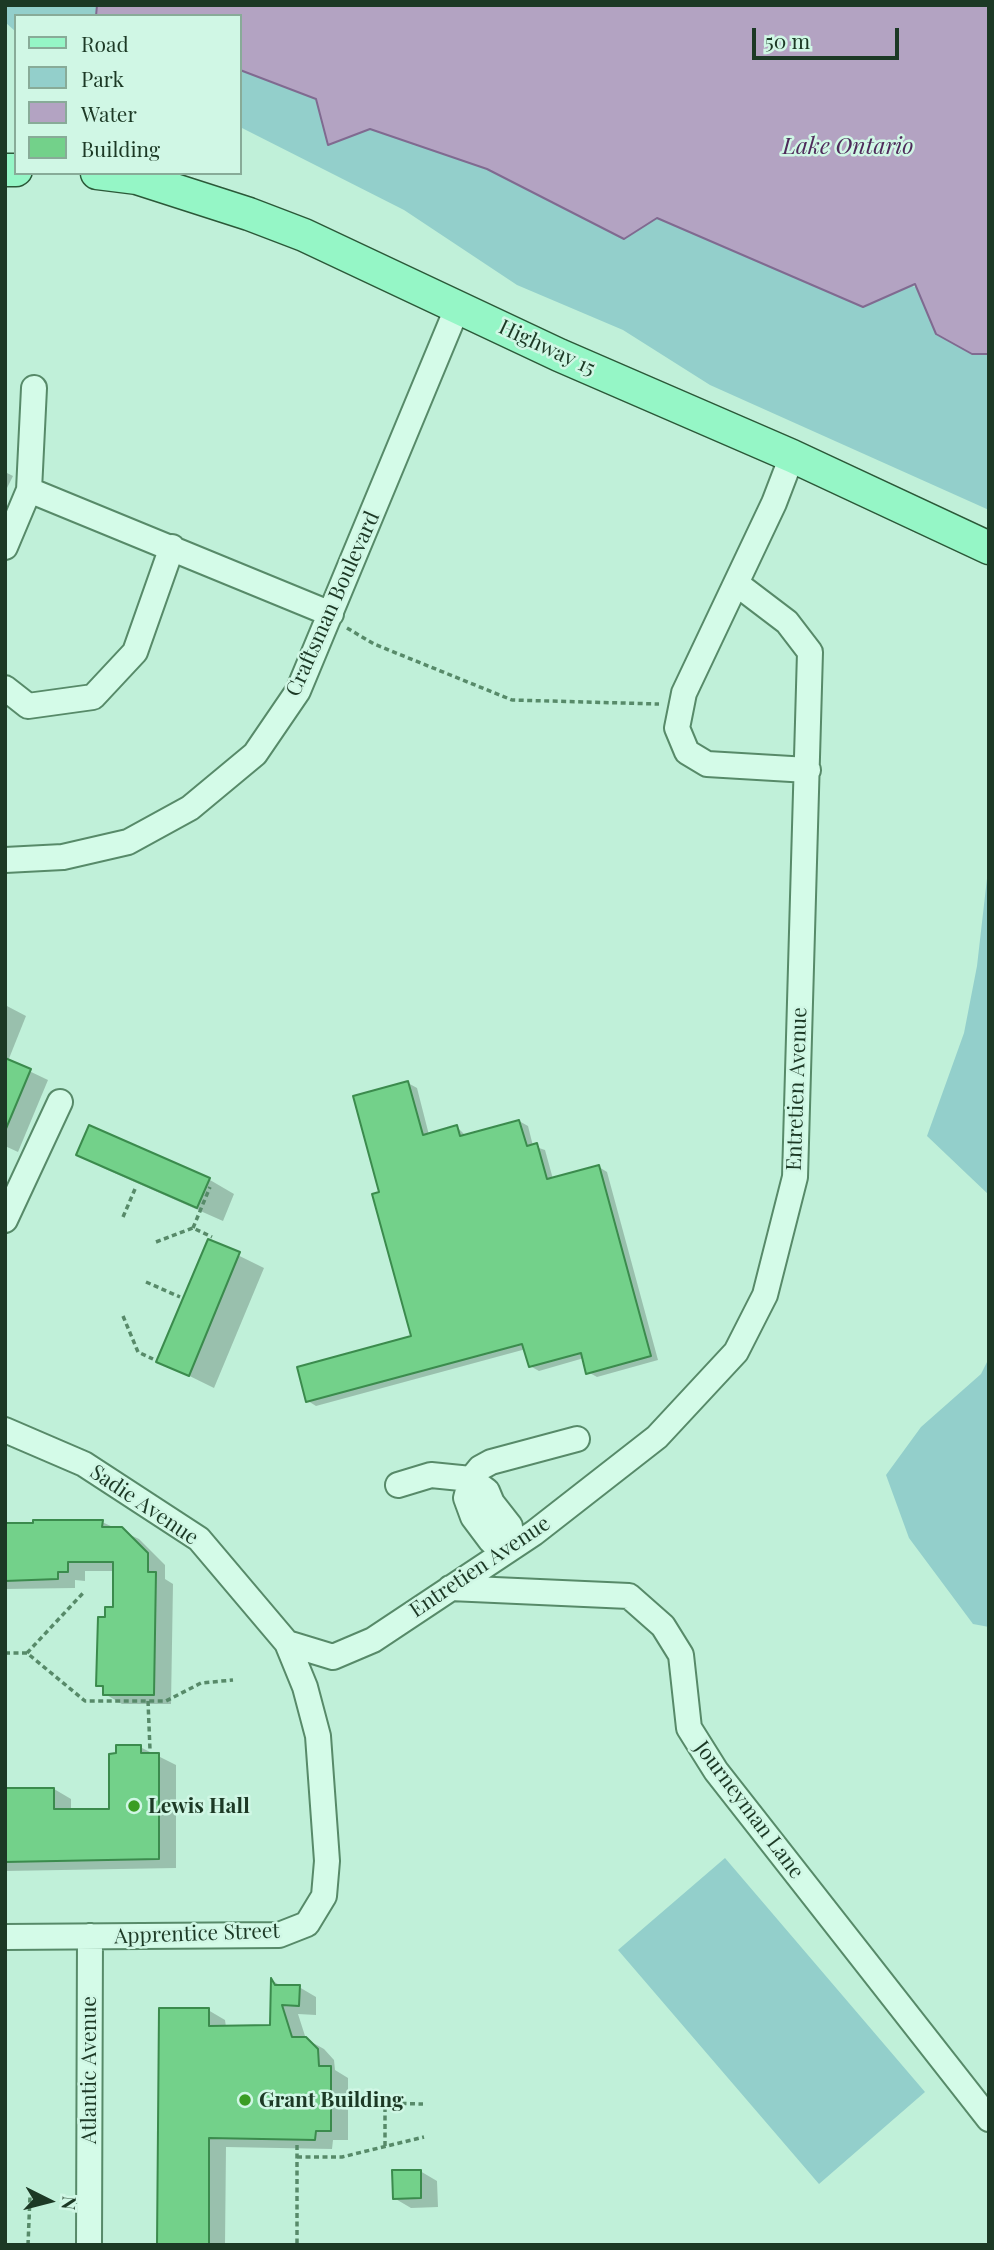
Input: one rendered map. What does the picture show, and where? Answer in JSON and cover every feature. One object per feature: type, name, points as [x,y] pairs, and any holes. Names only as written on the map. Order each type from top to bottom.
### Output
[{"type":"main road","name":"Highway 15","points":[[113,175],[137,178],[249,214],[304,235],[559,355],[792,456],[989,548]]},
{"type":"street","name":"Craftsman Boulevard","points":[[5,860],[63,857],[128,842],[190,808],[255,754],[298,691],[339,621],[458,306]]},
{"type":"street","points":[[5,547],[29,490],[34,388]]},
{"type":"street","points":[[792,456],[774,503],[684,693],[677,728],[687,752],[707,764],[808,770]]},
{"type":"street","points":[[29,490],[172,547],[339,621]]},
{"type":"street","points":[[5,688],[28,706],[93,697],[135,652],[172,547]]},
{"type":"street","name":"Entretien Avenue","points":[[333,1657],[373,1640],[510,1548],[657,1437],[736,1352],[765,1295],[795,1177],[810,652],[787,622],[737,584]]},
{"type":"street","points":[[5,1220],[11,1192],[60,1102]]},
{"type":"street","name":"Sadie Avenue","points":[[5,1430],[84,1464],[199,1539],[287,1643]]},
{"type":"street","points":[[471,1479],[480,1468],[491,1462],[578,1439]]},
{"type":"street","points":[[398,1485],[431,1475],[471,1479],[487,1491],[492,1503],[510,1527],[510,1548]]},
{"type":"street","name":"Journeyman Lane","points":[[450,1588],[629,1596],[663,1626],[681,1655],[689,1728],[716,1772],[989,2119]]},
{"type":"street","points":[[287,1643],[333,1657],[310,1704]]},
{"type":"street","name":"Apprentice Street","points":[[5,1937],[279,1936],[307,1924],[324,1896],[327,1861],[318,1736],[310,1704],[287,1643]]},
{"type":"street","name":"Atlantic Avenue","points":[[89,2245],[90,1936]]},
{"type":"path","points":[[339,621],[374,644],[512,700],[657,705],[684,693]]},
{"type":"path","points":[[193,1228],[210,1187]]},
{"type":"path","points":[[123,1217],[135,1189]]},
{"type":"path","points":[[156,1242],[193,1228],[212,1237]]},
{"type":"path","points":[[146,1282],[180,1297]]},
{"type":"path","points":[[123,1316],[138,1352],[153,1359]]},
{"type":"path","points":[[27,1653],[83,1592]]},
{"type":"path","points":[[5,1653],[27,1653],[85,1701],[128,1698],[166,1701],[201,1683],[233,1680]]},
{"type":"path","points":[[148,1701],[149,1751]]},
{"type":"path","points":[[385,2146],[385,2103],[423,2104]]},
{"type":"path","points":[[297,2157],[342,2157],[424,2137]]},
{"type":"path","points":[[297,2145],[297,2245]]},
{"type":"path","points":[[28,2245],[30,2196]]},
{"type":"green space","points":[[5,5],[172,5],[181,14],[14,14],[14,30],[5,22]]},
{"type":"green space","points":[[242,41],[843,268],[939,293],[989,341],[989,510],[710,385],[623,330],[517,285],[404,210],[242,128]]},
{"type":"green space","points":[[989,861],[989,1195],[927,1136],[964,1033],[977,966]]},
{"type":"green space","points":[[989,1358],[989,1627],[973,1624],[909,1538],[886,1475],[921,1427],[981,1374]]},
{"type":"green space","points":[[725,1858],[925,2092],[819,2184],[618,1950]]},
{"type":"water","name":"Lake Ontario","points":[[97,5],[989,5],[989,354],[972,354],[936,334],[915,284],[863,307],[657,218],[624,239],[487,169],[370,129],[328,145],[316,99],[242,71],[242,14],[96,14]]},
{"type":"building","points":[[5,1058],[31,1069],[5,1131]]},
{"type":"building","points":[[408,1081],[423,1135],[457,1125],[460,1136],[519,1120],[527,1146],[537,1143],[547,1179],[599,1165],[651,1356],[586,1374],[581,1353],[529,1367],[522,1344],[306,1402],[297,1367],[411,1336],[372,1194],[379,1192],[353,1096]]},
{"type":"building","points":[[89,1125],[210,1178],[197,1208],[76,1155]]},
{"type":"building","points":[[208,1239],[240,1252],[189,1376],[156,1362]]},
{"type":"building","points":[[33,1520],[103,1520],[102,1527],[122,1527],[148,1553],[148,1572],[156,1572],[154,1695],[103,1695],[103,1686],[96,1686],[98,1617],[105,1617],[105,1607],[113,1607],[113,1562],[68,1562],[68,1572],[58,1572],[58,1579],[5,1581],[5,1523],[33,1523]]},
{"type":"building","name":"Lewis Hall","points":[[116,1745],[141,1745],[141,1753],[159,1753],[159,1859],[5,1862],[5,1788],[54,1788],[54,1809],[109,1809],[109,1754],[116,1753]]},
{"type":"building","name":"Grant Building","points":[[271,1978],[275,1985],[300,1985],[299,2006],[282,2005],[292,2037],[306,2037],[318,2049],[319,2066],[331,2066],[331,2131],[316,2131],[315,2140],[209,2138],[209,2245],[157,2245],[159,2008],[209,2008],[209,2026],[270,2025]]},
{"type":"building","points":[[392,2170],[421,2170],[421,2198],[393,2199]]},
{"type":"place","name":"Lewis Hall","points":[[134,1806]]},
{"type":"place","name":"Grant Building","points":[[245,2100]]}]
